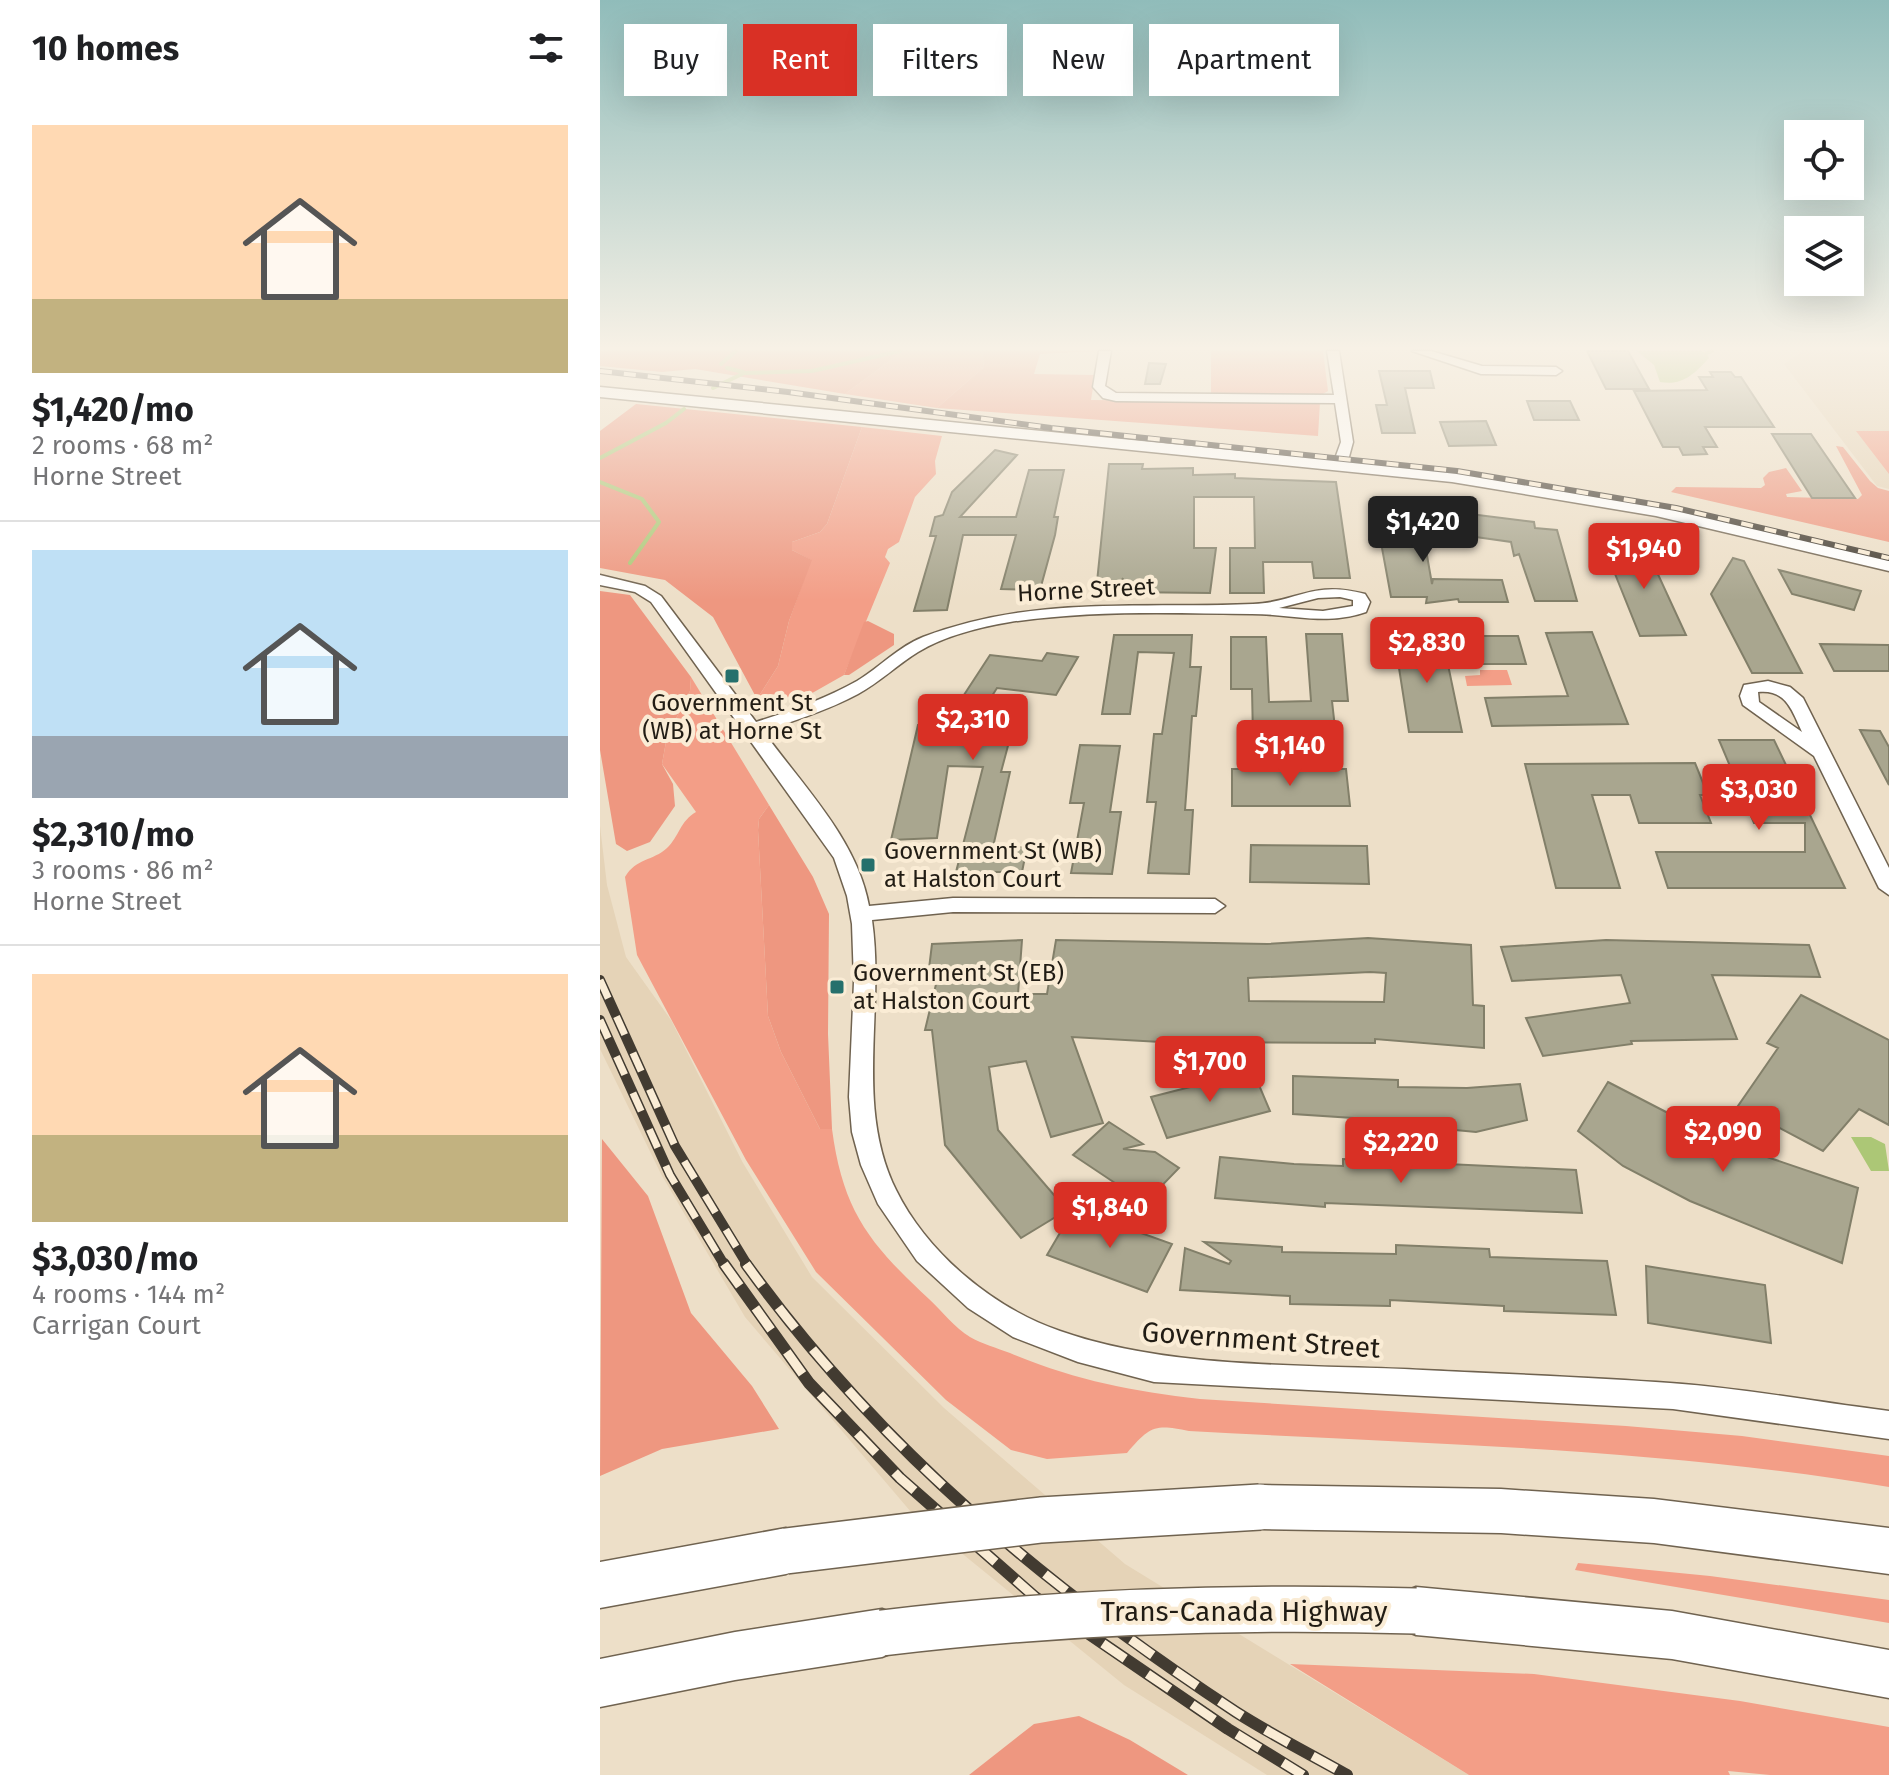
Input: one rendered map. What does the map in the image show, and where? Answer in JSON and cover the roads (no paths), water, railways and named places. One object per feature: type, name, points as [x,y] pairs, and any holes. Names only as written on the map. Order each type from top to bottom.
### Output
[{"type":"highway","points":[[600,1585],[786,1551],[1041,1520],[1260,1507],[1380,1507],[1654,1521],[1889,1551]]},
{"type":"highway","name":"Trans-Canada Highway","points":[[600,1683],[735,1656],[882,1633],[1114,1611],[1292,1607],[1416,1611],[1672,1635],[1889,1674]]},
{"type":"main road","points":[[1083,434],[1342,458],[1590,486],[1728,513],[1889,552]]},
{"type":"main road","points":[[1342,458],[1656,511],[1889,565]]},
{"type":"street","points":[[1342,458],[1347,442],[1346,434]]},
{"type":"street","name":"Government Street","points":[[600,580],[640,589],[656,599],[848,867],[861,914],[861,1101],[874,1172],[906,1230],[945,1276],[1007,1320],[1086,1353],[1154,1369],[1673,1396],[1889,1425]]},
{"type":"street","name":"Horne Street","points":[[752,729],[829,702],[867,681],[897,657],[922,643],[957,630],[1061,611],[1257,609],[1283,614],[1349,614],[1360,609],[1362,602],[1352,593],[1318,593],[1257,609]]},
{"type":"street","points":[[1819,752],[1889,888]]},
{"type":"street","points":[[861,914],[953,905],[1215,906]]},
{"type":"waterway","points":[[600,458],[646,434]]},
{"type":"waterway","points":[[600,482],[642,499],[659,522],[630,563]]},
{"type":"railway","points":[[1106,434],[1457,471],[1676,508],[1889,558]]},
{"type":"railway","points":[[600,980],[675,1146],[748,1266]]},
{"type":"railway","points":[[600,1020],[670,1175],[725,1266]]},
{"type":"railway","points":[[724,1264],[809,1383],[900,1478],[1035,1597],[1228,1729],[1303,1775]]},
{"type":"railway","points":[[746,1264],[797,1331],[852,1394],[910,1454],[1033,1564],[1166,1665],[1277,1737],[1347,1775]]},
{"type":"place","name":"Government St (WB) at Horne St","points":[[732,676]]},
{"type":"place","name":"Government St (WB) at Halston Court","points":[[868,865]]},
{"type":"place","name":"Government St (EB) at Halston Court","points":[[837,987]]}]
